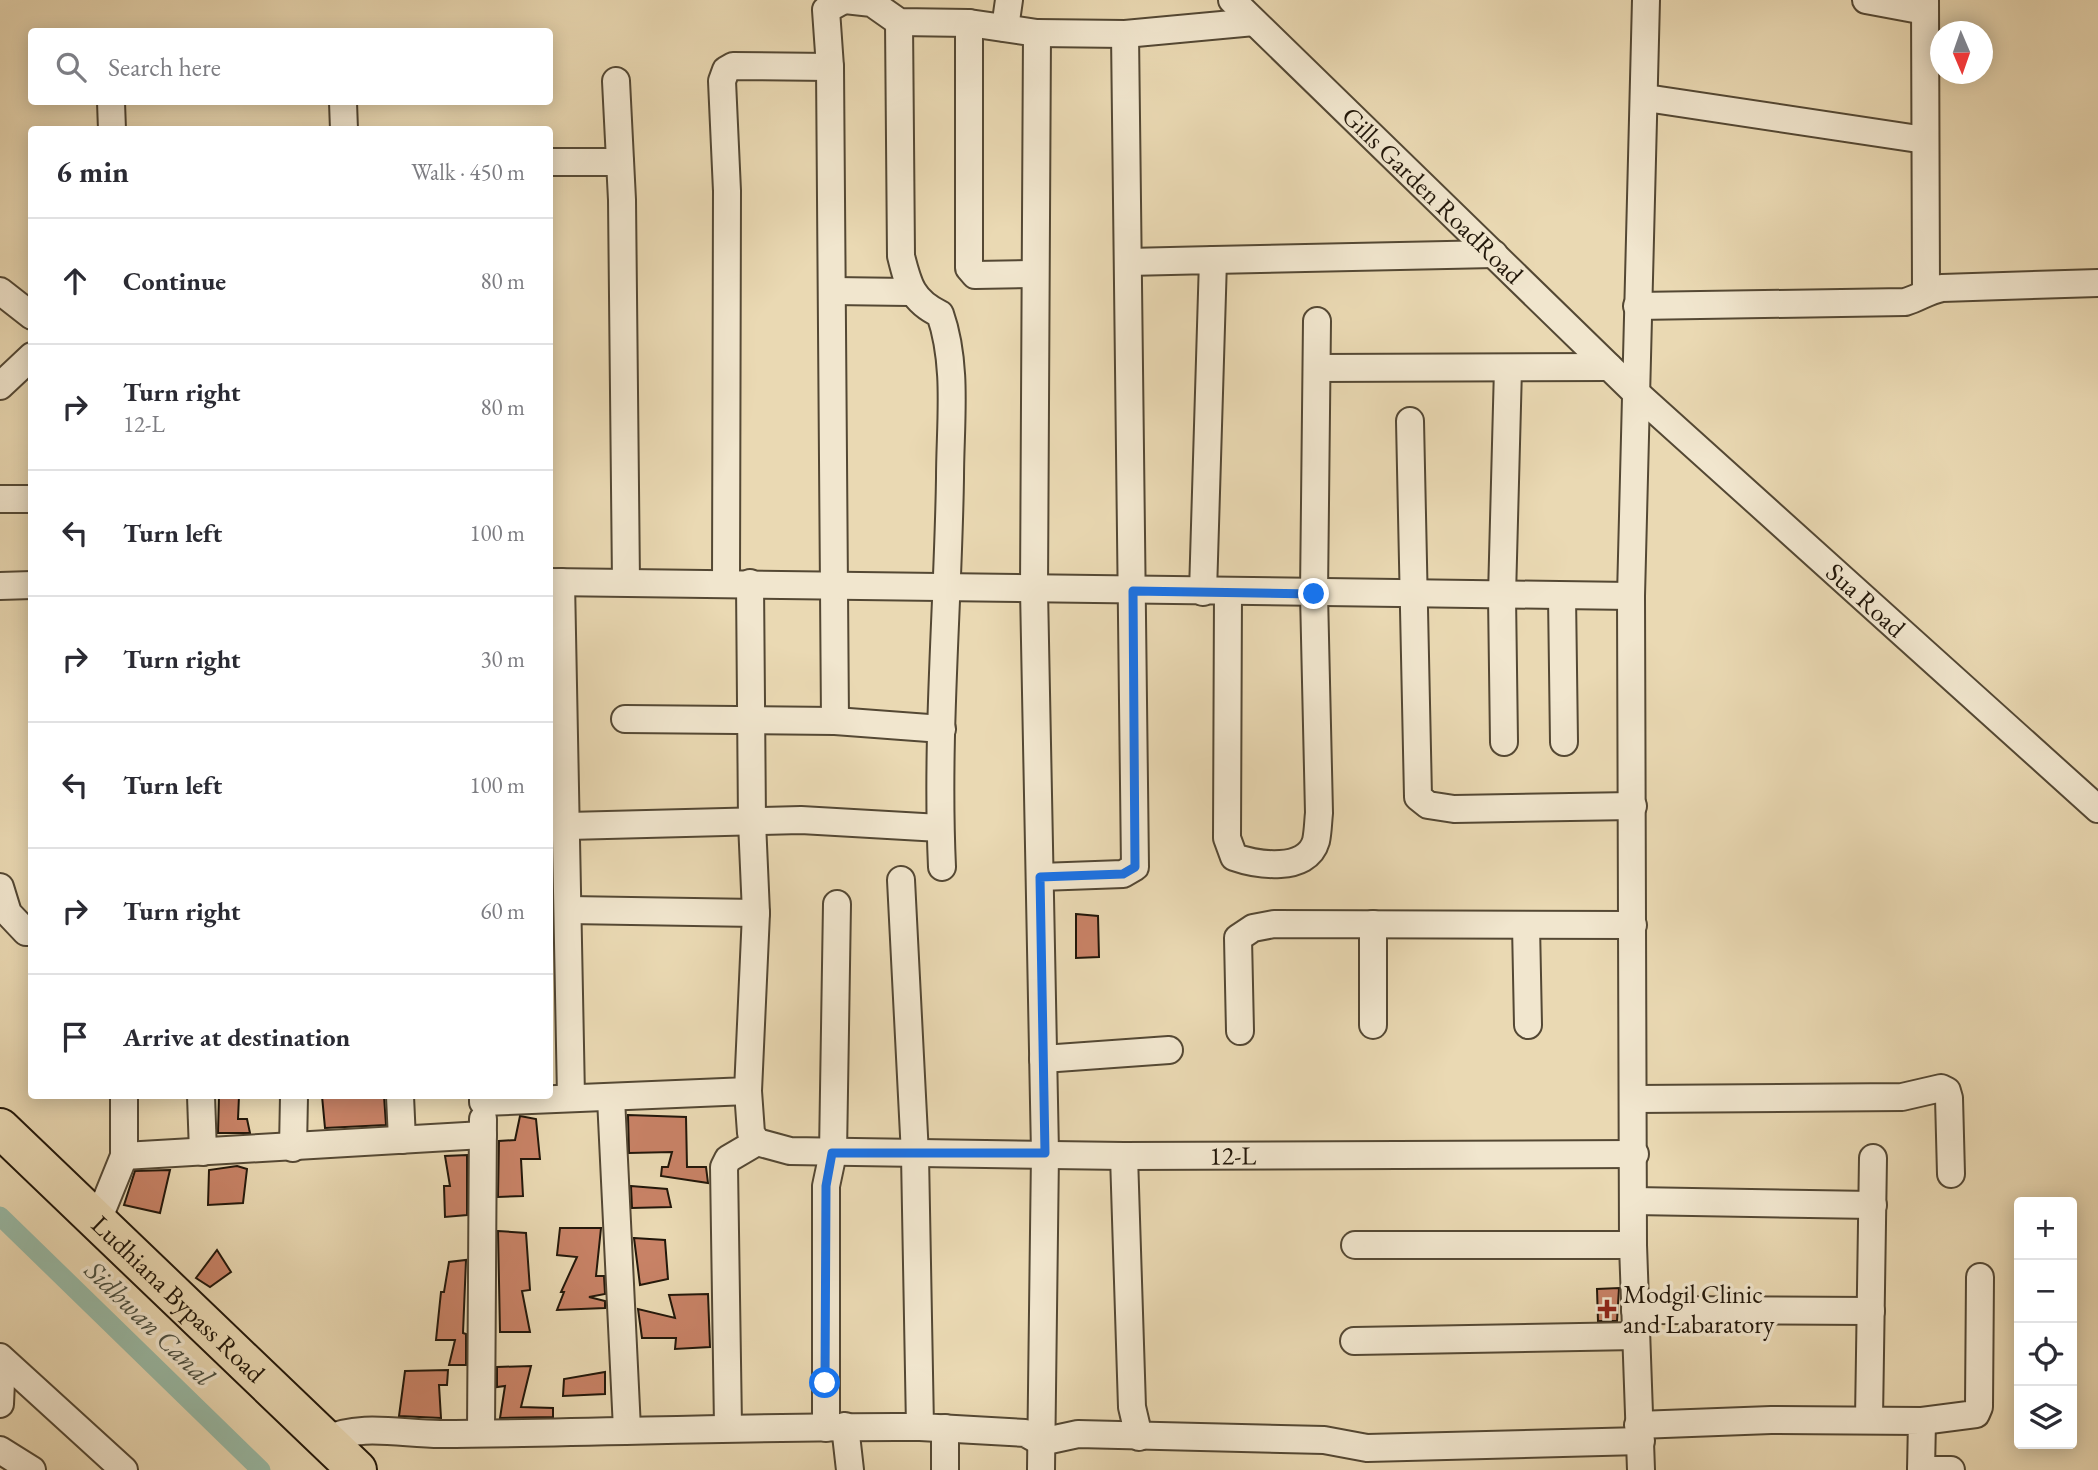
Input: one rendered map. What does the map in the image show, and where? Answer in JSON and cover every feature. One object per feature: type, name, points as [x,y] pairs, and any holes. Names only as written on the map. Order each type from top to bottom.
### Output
[{"type":"highway","name":"Ludhiana Bypass Road","points":[[0,1128],[98,1220],[324,1455]]},
{"type":"highway","name":"Ludhiana Bypass Road","points":[[0,1158],[324,1455],[357,1470]]},
{"type":"street","points":[[835,721],[830,67],[825,10],[844,0],[872,3],[899,22],[969,23],[1037,33],[1125,34],[1254,22]]},
{"type":"street","points":[[1004,28],[1009,0]]},
{"type":"street","name":"Gills Garden RoadRoad","points":[[1232,0],[1634,391]]},
{"type":"street","points":[[1641,1470],[1633,1245],[1635,1154],[1631,596],[1634,391],[1646,98],[1646,0]]},
{"type":"street","points":[[1866,0],[1925,6],[1926,291]]},
{"type":"street","points":[[899,22],[901,256],[909,292],[926,308],[940,314],[947,334],[950,380],[948,588],[940,828],[942,867]]},
{"type":"street","points":[[969,23],[969,268],[975,275],[1033,274]]},
{"type":"street","points":[[1037,33],[1033,274],[1034,590],[1045,1153],[1041,1470]]},
{"type":"street","points":[[1040,877],[1123,874],[1135,867],[1125,34]]},
{"type":"street","points":[[728,1426],[724,1167],[728,1159],[757,1142],[751,1133],[748,1091],[757,913],[752,822],[753,722],[738,583],[722,81],[726,70],[733,66],[830,67]]},
{"type":"street","points":[[617,81],[626,582]]},
{"type":"street","points":[[1646,98],[1925,140]]},
{"type":"street","points":[[111,105],[112,126]]},
{"type":"street","points":[[343,105],[344,126]]},
{"type":"street","points":[[553,162],[620,162]]},
{"type":"street","points":[[1128,262],[1493,254]]},
{"type":"street","points":[[1213,260],[1216,592],[1227,838],[1234,857],[1253,863],[1285,863],[1305,858],[1316,843],[1319,813],[1314,594],[1317,321]]},
{"type":"street","points":[[1637,306],[1905,302],[1918,299],[1926,291],[2098,283]]},
{"type":"street","points":[[0,291],[28,313]]},
{"type":"street","points":[[833,291],[909,292]]},
{"type":"street","points":[[0,386],[28,360]]},
{"type":"street","points":[[1317,368],[1609,367]]},
{"type":"street","points":[[1504,742],[1502,596],[1508,368]]},
{"type":"street","name":"Sua Road","points":[[1634,391],[2098,809]]},
{"type":"street","points":[[1410,421],[1416,595],[1415,751],[1418,797],[1428,805],[1454,809],[1633,806]]},
{"type":"street","points":[[0,499],[28,499]]},
{"type":"street","points":[[571,1097],[568,826],[555,582],[1314,594],[1631,596]]},
{"type":"street","points":[[0,586],[28,585]]},
{"type":"street","points":[[1562,596],[1563,742]]},
{"type":"street","points":[[625,719],[835,721],[942,729]]},
{"type":"street","points":[[568,826],[801,820],[940,828]]},
{"type":"street","points":[[901,880],[932,1427],[945,1470]]},
{"type":"street","points":[[0,887],[8,913],[28,932]]},
{"type":"street","points":[[838,904],[832,1153],[826,1186],[835,1427],[850,1470]]},
{"type":"street","points":[[569,910],[757,913]]},
{"type":"street","points":[[1240,1031],[1238,938],[1253,928],[1274,924],[1633,925]]},
{"type":"street","points":[[1373,924],[1373,1025]]},
{"type":"street","points":[[1526,925],[1528,1025]]},
{"type":"street","points":[[1043,1059],[1169,1050]]},
{"type":"street","points":[[1634,1099],[1902,1097],[1941,1088],[1947,1091],[1949,1098],[1951,1174]]},
{"type":"street","points":[[553,1097],[611,1098],[748,1091]]},
{"type":"street","points":[[611,1098],[627,1429]]},
{"type":"street","points":[[98,1220],[124,1156],[124,1099]]},
{"type":"street","points":[[201,1099],[203,1153]]},
{"type":"street","points":[[293,1148],[294,1099]]},
{"type":"street","points":[[400,1099],[401,1140]]},
{"type":"street","points":[[481,1432],[483,1099]]},
{"type":"street","points":[[124,1156],[483,1135]]},
{"type":"street","name":"12-L","points":[[757,1142],[790,1151],[915,1155],[1635,1154]]},
{"type":"street","points":[[1124,1156],[1132,1407],[1139,1437]]},
{"type":"street","points":[[1869,1419],[1873,1158]]},
{"type":"street","points":[[1634,1201],[1872,1205]]},
{"type":"street","points":[[1355,1245],[1633,1245]]},
{"type":"street","points":[[324,1455],[354,1431],[481,1432],[728,1426],[932,1427],[1025,1433],[1041,1442],[1078,1434],[1324,1440],[1367,1448],[1869,1419],[1922,1421],[1969,1418],[1976,1414],[1979,1407],[1980,1277]]},
{"type":"street","points":[[1354,1341],[1871,1311]]},
{"type":"street","points":[[0,1404],[1,1359]]},
{"type":"street","points":[[1,1359],[124,1470]]},
{"type":"street","points":[[1922,1421],[1921,1470],[1951,1470]]},
{"type":"street","points":[[0,1450],[32,1470]]},
{"type":"building","points":[[1076,914],[1098,916],[1099,957],[1076,958]]},
{"type":"building","points":[[219,1099],[239,1099],[238,1119],[247,1119],[250,1133],[218,1133]]},
{"type":"building","points":[[322,1099],[384,1099],[386,1125],[325,1128]]},
{"type":"building","points":[[628,1115],[686,1117],[687,1167],[706,1167],[708,1183],[661,1176],[662,1167],[668,1167],[672,1152],[629,1153]]},
{"type":"building","points":[[520,1116],[536,1119],[540,1159],[521,1159],[523,1196],[498,1197],[499,1141],[515,1140]]},
{"type":"building","points":[[467,1155],[467,1215],[445,1217],[444,1186],[450,1186],[445,1156]]},
{"type":"building","points":[[237,1166],[247,1169],[243,1203],[208,1205],[209,1170]]},
{"type":"building","points":[[170,1170],[160,1213],[124,1205],[135,1171]]},
{"type":"building","points":[[631,1186],[667,1189],[671,1207],[632,1208]]},
{"type":"building","points":[[560,1228],[601,1228],[596,1276],[604,1276],[605,1294],[589,1297],[605,1301],[605,1308],[557,1310],[564,1292],[561,1292],[577,1257],[557,1255]]},
{"type":"building","points":[[498,1231],[526,1233],[530,1290],[522,1291],[530,1332],[500,1332]]},
{"type":"building","points":[[634,1238],[665,1240],[668,1279],[640,1285]]},
{"type":"building","points":[[217,1250],[231,1272],[210,1287],[196,1278]]},
{"type":"building","points":[[466,1260],[463,1333],[466,1334],[466,1365],[449,1365],[455,1340],[436,1340],[441,1292],[444,1292],[449,1262]]},
{"type":"building","points":[[1619,1288],[1617,1321],[1598,1321],[1597,1289]]},
{"type":"building","points":[[708,1294],[710,1347],[675,1349],[676,1338],[642,1338],[638,1309],[675,1318],[669,1295]]},
{"type":"building","points":[[531,1366],[521,1407],[553,1408],[553,1417],[500,1418],[505,1386],[497,1387],[497,1367]]},
{"type":"building","points":[[448,1370],[447,1385],[439,1385],[441,1418],[399,1416],[405,1371]]},
{"type":"building","points":[[605,1372],[605,1394],[563,1396],[564,1379]]},
{"type":"waterway","name":"Sidhwan Canal","points":[[0,1216],[261,1470]]},
{"type":"place","name":"Modgil Clinic and Labaratory","points":[[1607,1309]]},
{"type":"route","points":[[825,1383],[826,1186],[832,1153],[1045,1153],[1040,877],[1123,874],[1135,867],[1133,591],[1314,594]]}]
